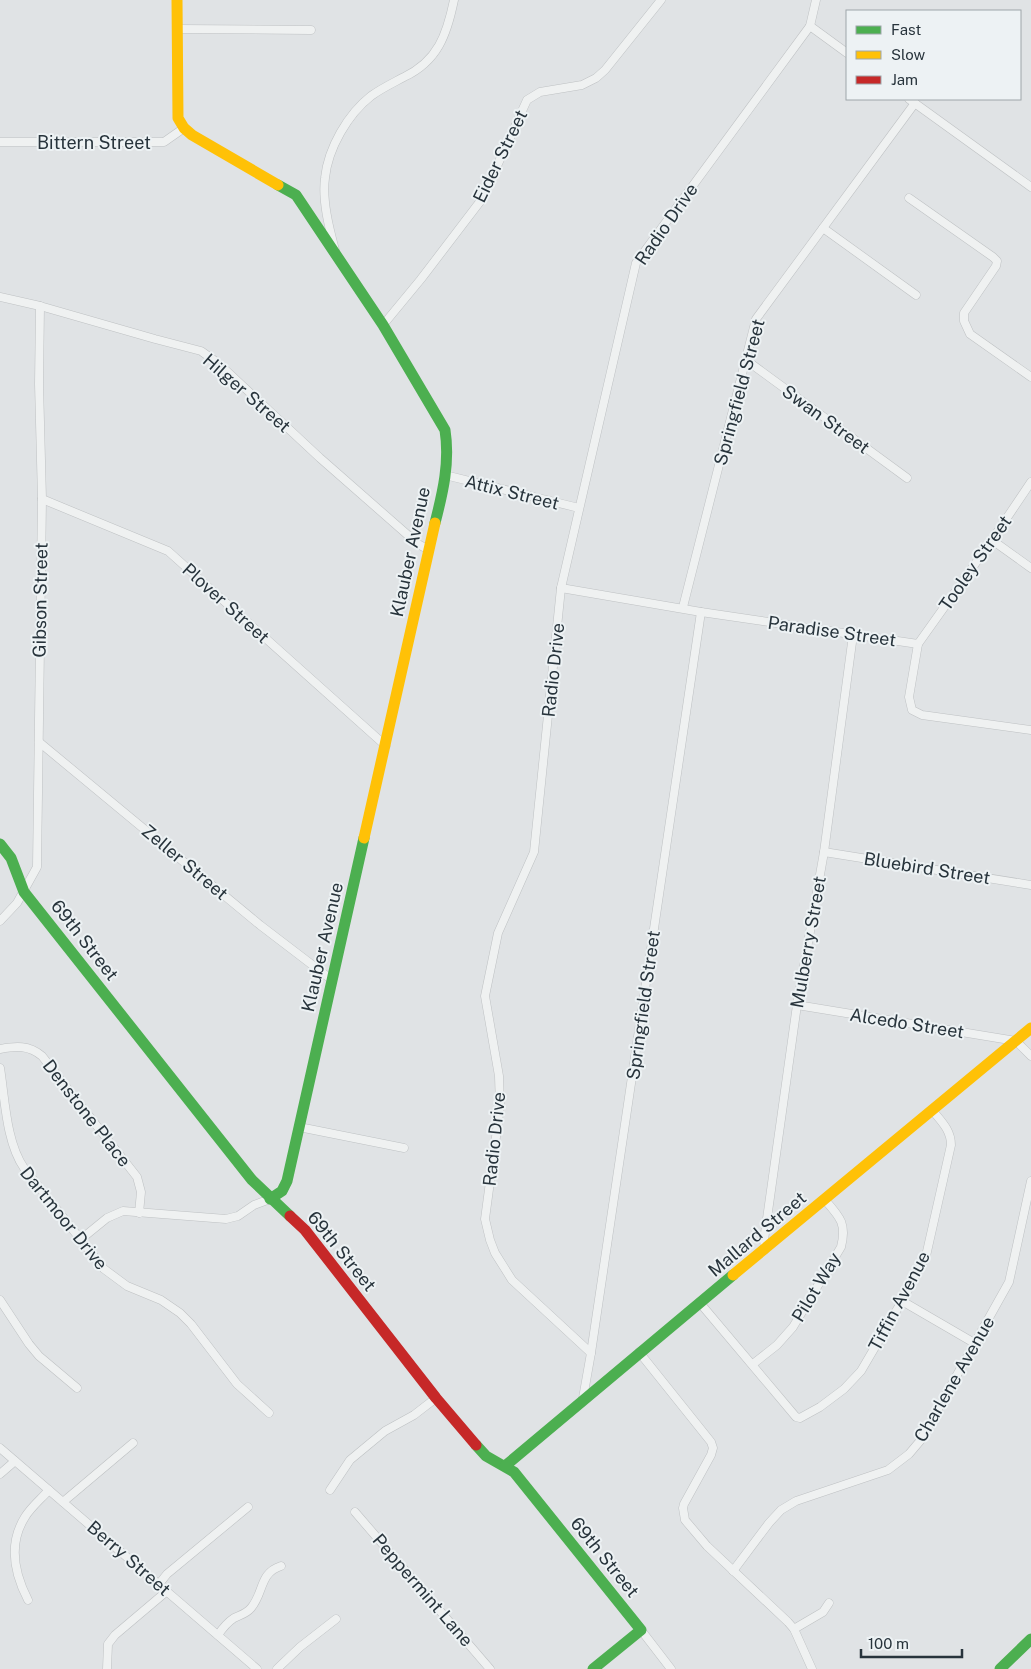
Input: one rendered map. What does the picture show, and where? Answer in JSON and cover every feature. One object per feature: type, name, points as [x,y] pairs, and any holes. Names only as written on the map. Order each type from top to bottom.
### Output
[{"type":"street","points":[[178,0],[178,118],[184,128]]},
{"type":"street","points":[[343,264],[335,249],[326,202],[325,178],[332,150],[358,107],[392,82],[415,71],[432,56],[448,28],[454,0]]},
{"type":"street","name":"Eider Street","points":[[383,325],[482,199],[527,100],[540,92],[582,85],[596,78],[606,70],[661,0]]},
{"type":"street","name":"Radio Drive","points":[[591,1353],[512,1280],[495,1253],[485,1219],[500,1107],[500,1076],[485,996],[498,933],[534,852],[561,588],[636,264],[810,26],[816,0]]},
{"type":"street","points":[[810,26],[846,52]]},
{"type":"street","points":[[178,29],[311,30]]},
{"type":"street","points":[[912,101],[1031,187]]},
{"type":"street","name":"Springfield Street","points":[[683,608],[756,319],[823,228],[912,101]]},
{"type":"street","name":"Klauber Avenue","points":[[184,128],[192,135],[296,195],[383,325],[444,430],[447,440],[448,454],[445,475],[429,550],[287,1181],[282,1191],[270,1199]]},
{"type":"street","name":"Bittern Street","points":[[0,142],[164,142],[184,128]]},
{"type":"street","points":[[909,198],[996,261],[996,266],[964,313],[964,322],[970,334],[1031,377]]},
{"type":"street","points":[[823,228],[916,295]]},
{"type":"street","name":"Hilger Street","points":[[0,297],[40,306],[202,351],[218,363],[320,458],[418,544],[429,550]]},
{"type":"street","name":"Gibson Street","points":[[24,892],[37,867],[42,499],[39,384],[40,306]]},
{"type":"street","name":"Swan Street","points":[[746,360],[907,478]]},
{"type":"street","name":"Attix Street","points":[[445,475],[579,508]]},
{"type":"street","name":"Tooley Street","points":[[918,644],[1031,482]]},
{"type":"street","name":"Plover Street","points":[[42,499],[168,551],[386,746]]},
{"type":"street","points":[[992,540],[1031,568]]},
{"type":"street","name":"Paradise Street","points":[[561,588],[701,612],[918,644],[909,697],[912,710],[922,715],[1031,730]]},
{"type":"street","name":"Springfield Street","points":[[583,1398],[701,612]]},
{"type":"street","name":"Mulberry Street","points":[[765,1250],[764,1240],[797,1005],[824,852],[853,635]]},
{"type":"street","name":"Zeller Street","points":[[39,742],[260,925],[332,980]]},
{"type":"street","name":"69th Street","points":[[0,844],[11,858],[24,892],[252,1180],[305,1230],[436,1398],[486,1456],[514,1472],[671,1669]]},
{"type":"street","name":"Bluebird Street","points":[[824,852],[1031,885]]},
{"type":"street","points":[[0,921],[17,903],[24,892]]},
{"type":"street","name":"Alcedo Street","points":[[797,1005],[1016,1041]]},
{"type":"street","name":"Mallard Street","points":[[505,1466],[583,1398],[765,1250],[1031,1028]]},
{"type":"street","points":[[1016,1041],[1031,1056]]},
{"type":"street","name":"Denstone Place","points":[[0,1049],[14,1046],[25,1047],[34,1050],[42,1056],[137,1177],[141,1192],[139,1213]]},
{"type":"street","name":"Dartmoor Drive","points":[[0,1068],[11,1137],[16,1156],[24,1168],[104,1268],[119,1281],[136,1291],[160,1300],[180,1313],[191,1324],[237,1384],[269,1414]]},
{"type":"street","name":"Tiffin Avenue","points":[[753,1364],[786,1406],[796,1417],[800,1418],[829,1402],[861,1371],[926,1256],[951,1145],[948,1130],[932,1110]]},
{"type":"street","points":[[299,1127],[404,1148]]},
{"type":"street","name":"Charlene Avenue","points":[[733,1570],[781,1510],[796,1501],[888,1470],[909,1454],[920,1441],[1009,1282],[1031,1181]]},
{"type":"street","points":[[80,1240],[112,1215],[123,1211],[226,1219],[238,1216],[254,1205],[270,1199]]},
{"type":"street","name":"Pilot Way","points":[[753,1364],[777,1345],[793,1327],[840,1247],[844,1236],[843,1223],[825,1200]]},
{"type":"street","points":[[0,1300],[28,1344],[39,1356],[77,1388]]},
{"type":"street","points":[[902,1301],[976,1344]]},
{"type":"street","points":[[700,1303],[753,1364]]},
{"type":"street","points":[[639,1352],[711,1442],[711,1456],[683,1508],[685,1520],[707,1546],[794,1629],[812,1669]]},
{"type":"street","points":[[330,1490],[350,1460],[385,1431],[414,1415],[436,1398]]},
{"type":"street","points":[[63,1502],[134,1443]]},
{"type":"street","name":"Berry Street","points":[[0,1448],[257,1669]]},
{"type":"street","points":[[0,1474],[15,1461]]},
{"type":"street","points":[[28,1600],[16,1571],[14,1555],[16,1543],[25,1518],[49,1490]]},
{"type":"street","points":[[159,1584],[167,1574],[248,1507]]},
{"type":"street","name":"Peppermint Lane","points":[[355,1512],[490,1669]]},
{"type":"street","points":[[218,1635],[234,1618],[243,1615],[250,1609],[259,1596],[268,1572],[281,1566]]},
{"type":"street","points":[[107,1669],[108,1644],[114,1635],[167,1591]]},
{"type":"street","points":[[794,1629],[823,1612],[829,1603]]},
{"type":"street","points":[[277,1669],[300,1647],[336,1619]]},
{"type":"street","points":[[593,1669],[641,1630]]},
{"type":"street","points":[[1000,1669],[1031,1639]]},
{"type":"traffic: fast","points":[[278,185],[296,195],[383,325],[445,430],[446,465],[435,523]]},
{"type":"traffic: fast","points":[[270,1199],[282,1191],[287,1181],[364,838]]},
{"type":"traffic: fast","points":[[0,844],[11,858],[24,892],[252,1180],[290,1216]]},
{"type":"traffic: fast","points":[[505,1466],[733,1275]]},
{"type":"traffic: fast","points":[[476,1445],[486,1456],[514,1472],[641,1630],[593,1669]]},
{"type":"traffic: fast","points":[[1000,1669],[1031,1639]]},
{"type":"traffic: slow","points":[[177,0],[178,118],[184,128],[192,135],[278,185]]},
{"type":"traffic: slow","points":[[364,838],[435,523]]},
{"type":"traffic: slow","points":[[733,1275],[1031,1028]]},
{"type":"traffic: jam","points":[[290,1216],[305,1230],[436,1398],[476,1445]]}]
